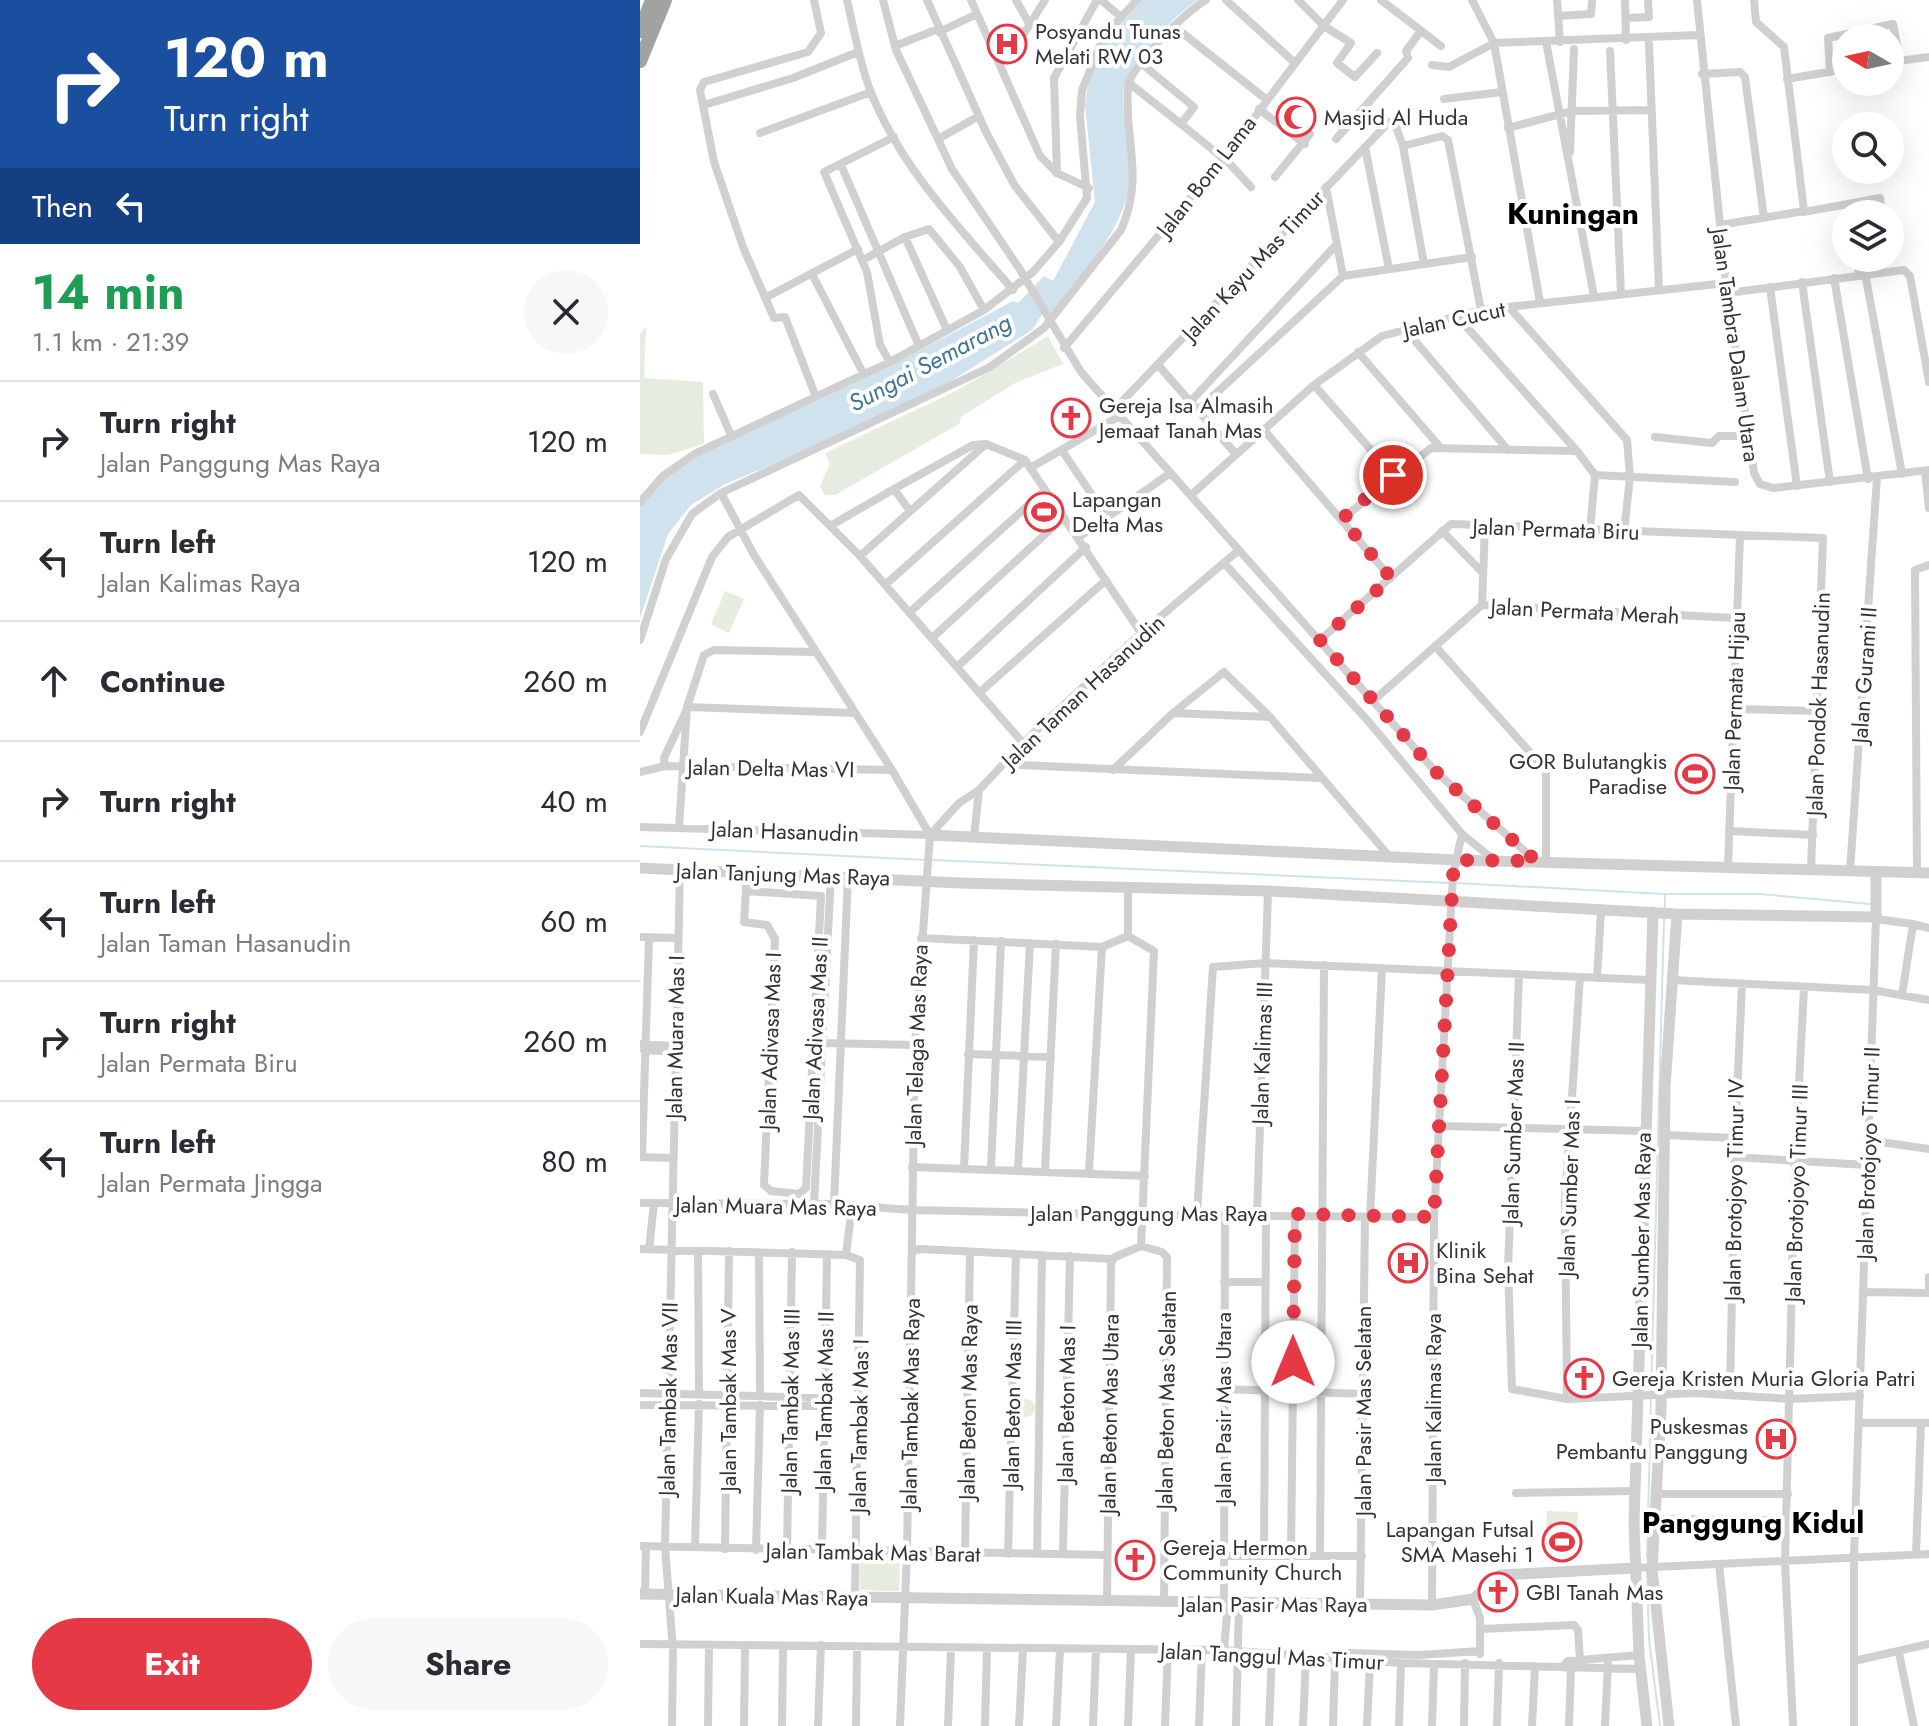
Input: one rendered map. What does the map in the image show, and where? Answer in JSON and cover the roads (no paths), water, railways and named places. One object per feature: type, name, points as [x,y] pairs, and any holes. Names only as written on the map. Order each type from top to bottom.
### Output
[{"type":"highway","points":[[640,31],[652,0]]},
{"type":"highway","points":[[640,61],[665,0]]},
{"type":"street","points":[[814,0],[821,33],[813,47],[704,82],[700,90],[714,162],[765,298],[774,319],[785,317],[816,397]]},
{"type":"street","points":[[847,0],[858,52],[871,92],[894,137],[946,215],[1013,290]]},
{"type":"street","points":[[883,0],[895,46],[938,139],[981,216],[1027,281],[1064,348],[1115,414],[1443,779],[1541,861]]},
{"type":"street","points":[[927,0],[938,30],[1015,186],[1059,242]]},
{"type":"street","points":[[971,0],[1040,156],[1057,173],[1089,188]]},
{"type":"street","points":[[1016,0],[1026,28]]},
{"type":"street","points":[[1001,62],[1020,40],[1045,0]]},
{"type":"street","points":[[1057,173],[1054,78],[1099,0],[1121,17]]},
{"type":"street","points":[[640,502],[681,463],[731,435],[890,362],[984,310],[1027,281],[1081,210],[1089,188],[1080,103],[1093,58],[1104,36],[1137,0]]},
{"type":"street","points":[[640,640],[676,537],[692,514],[721,493],[946,391],[990,367],[1049,320],[1121,230],[1129,212],[1135,182],[1129,83],[1175,27],[1206,0]]},
{"type":"street","points":[[1226,0],[1295,63]]},
{"type":"street","points":[[1298,0],[1324,26],[1351,43],[1337,63],[1355,77],[1377,53]]},
{"type":"street","name":"Jalan Bom Lama","points":[[1064,348],[1223,159],[1343,0]]},
{"type":"street","points":[[1381,0],[1441,46]]},
{"type":"street","points":[[1557,0],[1560,42]]},
{"type":"street","points":[[1558,16],[1591,14],[1592,0]]},
{"type":"street","points":[[1625,0],[1626,40]]},
{"type":"street","points":[[1626,18],[1649,17],[1648,0]]},
{"type":"street","name":"Jalan Tambra Dalam Utara","points":[[1697,0],[1698,35],[1726,283],[1754,473],[1760,484],[1773,488],[1927,471]]},
{"type":"street","points":[[1754,0],[1755,21],[1783,46],[1803,212]]},
{"type":"street","points":[[1475,1],[1494,43],[1540,302]]},
{"type":"street","points":[[895,46],[977,14]]},
{"type":"street","points":[[1175,27],[1267,100]]},
{"type":"street","points":[[991,43],[1026,28]]},
{"type":"street","points":[[1336,139],[1408,58],[1406,51],[1421,31]]},
{"type":"street","points":[[1432,65],[1449,67],[1494,43],[1698,35]]},
{"type":"street","points":[[1787,79],[1830,72],[1828,38],[1832,37]]},
{"type":"street","points":[[1649,44],[1659,290]]},
{"type":"street","points":[[1547,47],[1594,296]]},
{"type":"street","points":[[1569,165],[1574,49]]},
{"type":"street","points":[[1610,51],[1621,293]]},
{"type":"street","points":[[704,105],[793,78],[858,52]]},
{"type":"street","points":[[1904,60],[1929,57]]},
{"type":"street","points":[[1142,64],[1194,107],[1181,124]]},
{"type":"street","points":[[1702,74],[1734,72],[1745,77],[1764,218]]},
{"type":"street","points":[[1129,83],[1223,159],[1251,187]]},
{"type":"street","points":[[760,133],[871,92]]},
{"type":"street","points":[[1444,99],[1502,92]]},
{"type":"street","points":[[1259,109],[1304,144]]},
{"type":"street","points":[[1508,128],[1572,111],[1651,110]]},
{"type":"street","points":[[938,139],[979,116]]},
{"type":"street","name":"Jalan Kayu Mas Timur","points":[[885,585],[1028,464],[1063,452],[1115,414],[1389,122],[1395,124],[1403,146]]},
{"type":"street","points":[[1275,177],[1310,134]]},
{"type":"street","points":[[1424,264],[1403,146],[1442,136],[1448,140],[1481,310]]},
{"type":"street","points":[[890,362],[880,345],[863,260],[824,172],[894,137]]},
{"type":"street","points":[[1365,147],[1389,269]]},
{"type":"street","points":[[841,165],[919,346]]},
{"type":"street","points":[[1326,187],[1343,276]]},
{"type":"street","points":[[1720,225],[1832,210]]},
{"type":"street","points":[[863,260],[905,237],[929,229],[960,267],[984,310]]},
{"type":"street","points":[[905,237],[947,330]]},
{"type":"street","points":[[1191,401],[1336,245]]},
{"type":"street","points":[[765,298],[858,249]]},
{"type":"street","points":[[1198,410],[1343,276],[1472,257]]},
{"type":"street","points":[[1904,270],[1910,276],[1925,337],[1929,382]]},
{"type":"street","points":[[1728,293],[1874,272]]},
{"type":"street","points":[[812,274],[863,373]]},
{"type":"street","points":[[1862,274],[1902,474]]},
{"type":"street","name":"Jalan Gurami II","points":[[1834,278],[1873,479],[1850,871]]},
{"type":"street","points":[[1802,282],[1830,482]]},
{"type":"street","name":"Jalan Cucut","points":[[1191,495],[1314,385],[1382,336],[1481,310],[1726,283]]},
{"type":"street","points":[[1770,287],[1797,486]]},
{"type":"street","points":[[1509,307],[1627,440],[1630,477],[1624,532]]},
{"type":"street","points":[[1456,315],[1595,475],[1590,530]]},
{"type":"street","points":[[1404,328],[1508,450]]},
{"type":"street","points":[[1358,352],[1440,447]]},
{"type":"street","points":[[1159,366],[1235,453]]},
{"type":"street","points":[[1314,385],[1393,475]]},
{"type":"street","points":[[713,394],[731,435]]},
{"type":"street","points":[[1263,429],[1391,578]]},
{"type":"street","points":[[1655,437],[1712,443],[1719,436],[1747,436]]},
{"type":"street","points":[[860,556],[986,444]]},
{"type":"street","points":[[830,526],[973,445],[986,444],[1028,464],[1141,633]]},
{"type":"street","points":[[1342,519],[1424,450],[1440,447],[1577,451]]},
{"type":"street","points":[[1063,452],[1107,517]]},
{"type":"street","points":[[934,468],[942,483]]},
{"type":"street","points":[[1927,471],[1929,508]]},
{"type":"street","points":[[1079,537],[1169,474]]},
{"type":"street","points":[[1595,475],[1735,482]]},
{"type":"street","points":[[894,489],[910,511]]},
{"type":"street","points":[[910,612],[1045,490]]},
{"type":"street","points":[[721,493],[739,529],[892,770],[929,834],[974,837],[1457,860],[1923,873],[1915,570],[1929,565]]},
{"type":"street","points":[[640,732],[712,557],[739,529],[799,495],[860,556],[1023,743]]},
{"type":"street","points":[[932,638],[1064,517]]},
{"type":"street","name":"Jalan Permata Biru","points":[[1320,640],[1451,524],[1823,538]]},
{"type":"street","points":[[1482,605],[1485,526]]},
{"type":"street","points":[[1442,531],[1483,573]]},
{"type":"street","name":"Jalan Permata Hijau","points":[[1728,867],[1740,535]]},
{"type":"street","name":"Jalan Pondok Hasanudin","points":[[1811,870],[1823,538]]},
{"type":"street","points":[[957,667],[1086,547]]},
{"type":"street","name":"Jalan Taman Hasanudin","points":[[929,834],[959,803],[979,790],[1023,743],[1141,633],[1239,550]]},
{"type":"street","points":[[1224,563],[1369,722],[1462,834],[1494,860]]},
{"type":"street","points":[[979,693],[1106,580]]},
{"type":"street","name":"Jalan Permata Merah","points":[[1374,700],[1482,605],[1736,618]]},
{"type":"street","points":[[1435,646],[1546,770],[1541,861]]},
{"type":"street","points":[[679,828],[687,708],[708,652],[816,652]]},
{"type":"street","points":[[1113,770],[1173,713],[1224,672],[1270,717],[1389,856]]},
{"type":"street","points":[[1918,696],[1929,695]]},
{"type":"street","points":[[687,708],[855,713]]},
{"type":"street","name":"Jalan Delta Mas VI","points":[[687,708],[664,758],[665,766],[892,770]]},
{"type":"street","points":[[1733,709],[1818,711]]},
{"type":"street","points":[[1173,713],[1270,717]]},
{"type":"street","points":[[1009,760],[1019,765],[1320,778]]},
{"type":"street","points":[[640,772],[665,766]]},
{"type":"street","points":[[974,837],[979,790]]},
{"type":"street","name":"Jalan Hasanudin","points":[[640,827],[929,834]]},
{"type":"street","points":[[1729,831],[1813,835]]},
{"type":"street","name":"Jalan Telaga Mas Raya","points":[[911,1210],[915,1045],[929,834]]},
{"type":"street","name":"Jalan Kalimas Raya","points":[[1432,1605],[1434,1217],[1442,1126],[1453,875],[1462,834]]},
{"type":"street","name":"Jalan Tanjung Mas Raya","points":[[640,868],[1452,898]]},
{"type":"street","name":"Jalan Muara Mas I","points":[[672,1204],[680,870]]},
{"type":"street","name":"Jalan Adivasa Mas I","points":[[747,872],[744,922],[767,925],[775,939],[764,1185]]},
{"type":"street","points":[[1876,872],[1876,911]]},
{"type":"street","points":[[814,1204],[831,875]]},
{"type":"street","points":[[834,1204],[848,876]]},
{"type":"street","points":[[1128,887],[1128,936]]},
{"type":"street","name":"Jalan Adivasa Mas II","points":[[746,891],[819,895],[821,899],[806,1188],[794,1194],[771,1191],[764,1185]]},
{"type":"street","name":"Jalan Kalimas III","points":[[1264,1555],[1266,1388],[1262,1214],[1268,891]]},
{"type":"street","points":[[1452,898],[1675,914],[1876,911],[1929,928]]},
{"type":"street","points":[[1597,978],[1601,911]]},
{"type":"street","name":"Jalan Brotojoyo Timur II","points":[[1854,1726],[1854,1555],[1876,911]]},
{"type":"street","name":"Jalan Sumber Mas Raya","points":[[1644,1568],[1635,1491],[1644,1131],[1654,912]]},
{"type":"street","name":"Jalan Sumber Mas Raya","points":[[1644,1568],[1655,1519],[1664,1135],[1675,914]]},
{"type":"street","points":[[1902,995],[1913,924]]},
{"type":"street","points":[[921,938],[1102,947],[1128,936]]},
{"type":"street","points":[[912,1251],[1112,1259],[1141,1246],[1153,949],[1128,936]]},
{"type":"street","points":[[672,1158],[641,1157],[644,938],[678,938]]},
{"type":"street","points":[[964,1168],[974,940]]},
{"type":"street","points":[[991,1169],[1001,941]]},
{"type":"street","points":[[1018,1170],[1030,943]]},
{"type":"street","points":[[1045,1170],[1056,944]]},
{"type":"street","points":[[1089,1172],[1102,947]]},
{"type":"street","points":[[1197,1213],[1210,971],[1218,965],[1324,965],[1650,980]]},
{"type":"street","points":[[1320,1555],[1324,965]]},
{"type":"street","name":"Jalan Pasir Mas Selatan","points":[[1360,1605],[1368,1218],[1382,968]]},
{"type":"street","name":"Jalan Sumber Mas II","points":[[1519,974],[1508,1269],[1512,1389],[1567,1399]]},
{"type":"street","name":"Jalan Sumber Mas I","points":[[1567,1399],[1565,1201],[1580,977]]},
{"type":"street","points":[[1671,980],[1872,990],[1929,1000]]},
{"type":"street","name":"Jalan Brotojoyo Timur IV","points":[[1730,1395],[1734,1157],[1742,985]]},
{"type":"street","name":"Jalan Brotojoyo Timur III","points":[[1793,1726],[1785,1562],[1795,1161],[1804,988]]},
{"type":"street","points":[[823,1043],[915,1045]]},
{"type":"street","points":[[643,1047],[675,1049]]},
{"type":"street","points":[[968,1054],[1051,1057]]},
{"type":"street","points":[[1442,1126],[1644,1131]]},
{"type":"street","points":[[1664,1135],[1735,1138]]},
{"type":"street","points":[[1867,1140],[1929,1149]]},
{"type":"street","points":[[1734,1157],[1867,1165]]},
{"type":"street","points":[[912,1167],[1145,1176]]},
{"type":"street","name":"Jalan Muara Mas Raya","points":[[640,1203],[834,1204],[911,1210]]},
{"type":"street","points":[[654,1203],[644,1249],[846,1255],[852,1205]]},
{"type":"street","name":"Jalan Tambak Mas VII","points":[[672,1204],[665,1547],[672,1644],[672,1726]]},
{"type":"street","name":"Jalan Panggung Mas Raya","points":[[911,1210],[1434,1217]]},
{"type":"street","name":"Jalan Tambak Mas Raya","points":[[900,1726],[907,1552],[911,1210]]},
{"type":"street","name":"Jalan Pasir Mas Utara","points":[[1225,1214],[1222,1389],[1224,1556],[1230,1603]]},
{"type":"street","points":[[1291,1554],[1295,1214]]},
{"type":"street","name":"Jalan Beton Mas Selatan","points":[[1141,1246],[1162,1252],[1167,1257],[1164,1603]]},
{"type":"street","name":"Jalan Tambak Mas V","points":[[725,1549],[729,1251]]},
{"type":"street","points":[[698,1252],[699,1394]]},
{"type":"street","name":"Jalan Tambak Mas III","points":[[787,1550],[792,1252]]},
{"type":"street","name":"Jalan Beton Mas Raya","points":[[965,1553],[970,1252]]},
{"type":"street","points":[[756,1550],[760,1400],[759,1253]]},
{"type":"street","name":"Jalan Tambak Mas II","points":[[822,1549],[827,1254]]},
{"type":"street","name":"Jalan Beton Mas III","points":[[1008,1554],[1016,1254]]},
{"type":"street","name":"Jalan Tambak Mas I","points":[[846,1255],[857,1257],[861,1265],[855,1597]]},
{"type":"street","points":[[1037,1554],[1042,1255]]},
{"type":"street","name":"Jalan Beton Mas I","points":[[1063,1552],[1070,1256]]},
{"type":"street","name":"Jalan Beton Mas Utara","points":[[1107,1602],[1112,1259]]},
{"type":"street","points":[[1864,1292],[1929,1293],[1929,1277]]},
{"type":"street","points":[[1224,1282],[1265,1282]]},
{"type":"street","points":[[1222,1389],[1266,1388],[1363,1394]]},
{"type":"street","points":[[640,1393],[699,1394],[728,1400]]},
{"type":"street","points":[[1567,1399],[1860,1396]]},
{"type":"street","points":[[640,1405],[728,1400],[824,1402]]},
{"type":"street","points":[[695,1547],[699,1404]]},
{"type":"street","points":[[1860,1423],[1925,1423],[1916,1554]]},
{"type":"street","points":[[1516,1493],[1635,1491]]},
{"type":"street","points":[[1656,1494],[1788,1494]]},
{"type":"street","points":[[1655,1519],[1787,1520]]},
{"type":"street","points":[[643,1546],[643,1594]]},
{"type":"street","name":"Jalan Tambak Mas Barat","points":[[643,1546],[1106,1555]]},
{"type":"street","points":[[1644,1568],[1785,1562],[1854,1555],[1929,1554]]},
{"type":"street","points":[[1224,1556],[1362,1556]]},
{"type":"street","points":[[1719,1564],[1736,1726]]},
{"type":"street","points":[[1644,1568],[1639,1655],[1647,1726]]},
{"type":"street","points":[[1644,1568],[1669,1726]]},
{"type":"street","name":"Jalan Pasir Mas Raya","points":[[904,1598],[1432,1605],[1473,1599],[1500,1575],[1644,1568]]},
{"type":"street","name":"Jalan Kuala Mas Raya","points":[[643,1594],[904,1598]]},
{"type":"street","points":[[1473,1599],[1481,1629],[1480,1663]]},
{"type":"street","points":[[1224,1650],[1230,1603]]},
{"type":"street","points":[[1230,1603],[1238,1651],[1236,1726]]},
{"type":"street","points":[[1481,1629],[1574,1625],[1578,1630],[1580,1660]]},
{"type":"street","name":"Jalan Tanggul Mas Timur","points":[[640,1644],[1224,1650],[1335,1660],[1401,1663],[1419,1659],[1434,1664],[1499,1663],[1640,1669]]},
{"type":"street","points":[[1854,1661],[1929,1644]]},
{"type":"street","points":[[708,1726],[709,1645]]},
{"type":"street","points":[[818,1726],[821,1645]]},
{"type":"street","points":[[744,1726],[745,1646]]},
{"type":"street","points":[[782,1726],[783,1646]]},
{"type":"street","points":[[856,1726],[857,1647]]},
{"type":"street","points":[[948,1726],[951,1648]]},
{"type":"street","points":[[985,1726],[987,1649]]},
{"type":"street","points":[[1019,1726],[1023,1649]]},
{"type":"street","points":[[1128,1726],[1131,1649]]},
{"type":"street","points":[[1165,1726],[1168,1649]]},
{"type":"street","points":[[1056,1726],[1060,1650]]},
{"type":"street","points":[[1093,1726],[1096,1650]]},
{"type":"street","points":[[1199,1726],[1202,1650]]},
{"type":"street","points":[[1345,1660],[1349,1653],[1419,1659],[1480,1651]]},
{"type":"street","points":[[1899,1653],[1914,1726]]},
{"type":"street","points":[[1269,1726],[1272,1654]]},
{"type":"street","points":[[1569,1726],[1568,1661],[1639,1655]]},
{"type":"street","points":[[1303,1726],[1306,1656]]},
{"type":"street","points":[[1605,1726],[1608,1658]]},
{"type":"street","points":[[1333,1726],[1335,1660]]},
{"type":"street","points":[[1367,1726],[1370,1661]]},
{"type":"street","points":[[1399,1726],[1401,1663]]},
{"type":"street","points":[[1464,1726],[1465,1663]]},
{"type":"street","points":[[1497,1726],[1499,1663]]},
{"type":"street","points":[[1432,1726],[1434,1664]]},
{"type":"street","points":[[1532,1726],[1535,1666]]},
{"type":"water","name":"Sungai Semarang","points":[[1142,0],[1197,0],[1152,43],[1126,83],[1123,95],[1130,157],[1128,193],[1106,241],[1053,313],[1045,310],[1032,330],[935,391],[880,420],[725,484],[691,505],[668,534],[640,618],[640,507],[655,487],[675,469],[724,440],[851,385],[1013,301],[1018,303],[1044,276],[1053,281],[1095,202],[1085,105],[1088,85],[1103,45]]},
{"type":"waterway","points":[[640,846],[927,860]]},
{"type":"waterway","points":[[933,860],[1450,883]]},
{"type":"waterway","points":[[1457,883],[1665,894],[1760,894],[1870,904]]},
{"type":"waterway","points":[[1665,895],[1665,909]]},
{"type":"waterway","points":[[1651,1393],[1664,919]]},
{"type":"waterway","points":[[1647,1557],[1651,1399]]},
{"type":"waterway","points":[[1647,1571],[1649,1639],[1660,1726]]},
{"type":"place","name":"Posyandu Tunas Melati RW 03","points":[[1007,44]]},
{"type":"place","name":"Masjid Al Huda","points":[[1296,117]]},
{"type":"place","name":"Gereja Isa Almasih Jemaat Tanah Mas","points":[[1071,418]]},
{"type":"place","name":"Lapangan Delta Mas","points":[[1044,512]]},
{"type":"place","name":"GOR Bulutangkis Paradise","points":[[1695,774]]},
{"type":"place","name":"Klinik Bina Sehat","points":[[1408,1263]]},
{"type":"place","name":"Gereja Kristen Muria Gloria Patri","points":[[1584,1378]]},
{"type":"place","name":"Puskesmas Pembantu Panggung","points":[[1776,1439]]},
{"type":"place","name":"Lapangan Futsal SMA Masehi 1","points":[[1562,1542]]},
{"type":"place","name":"Gereja Hermon Community Church","points":[[1135,1560]]},
{"type":"place","name":"GBI Tanah Mas","points":[[1498,1592]]},
{"type":"district","name":"Kuningan","points":[[1573,214]]},
{"type":"district","name":"Panggung Kidul","points":[[1753,1523]]}]
